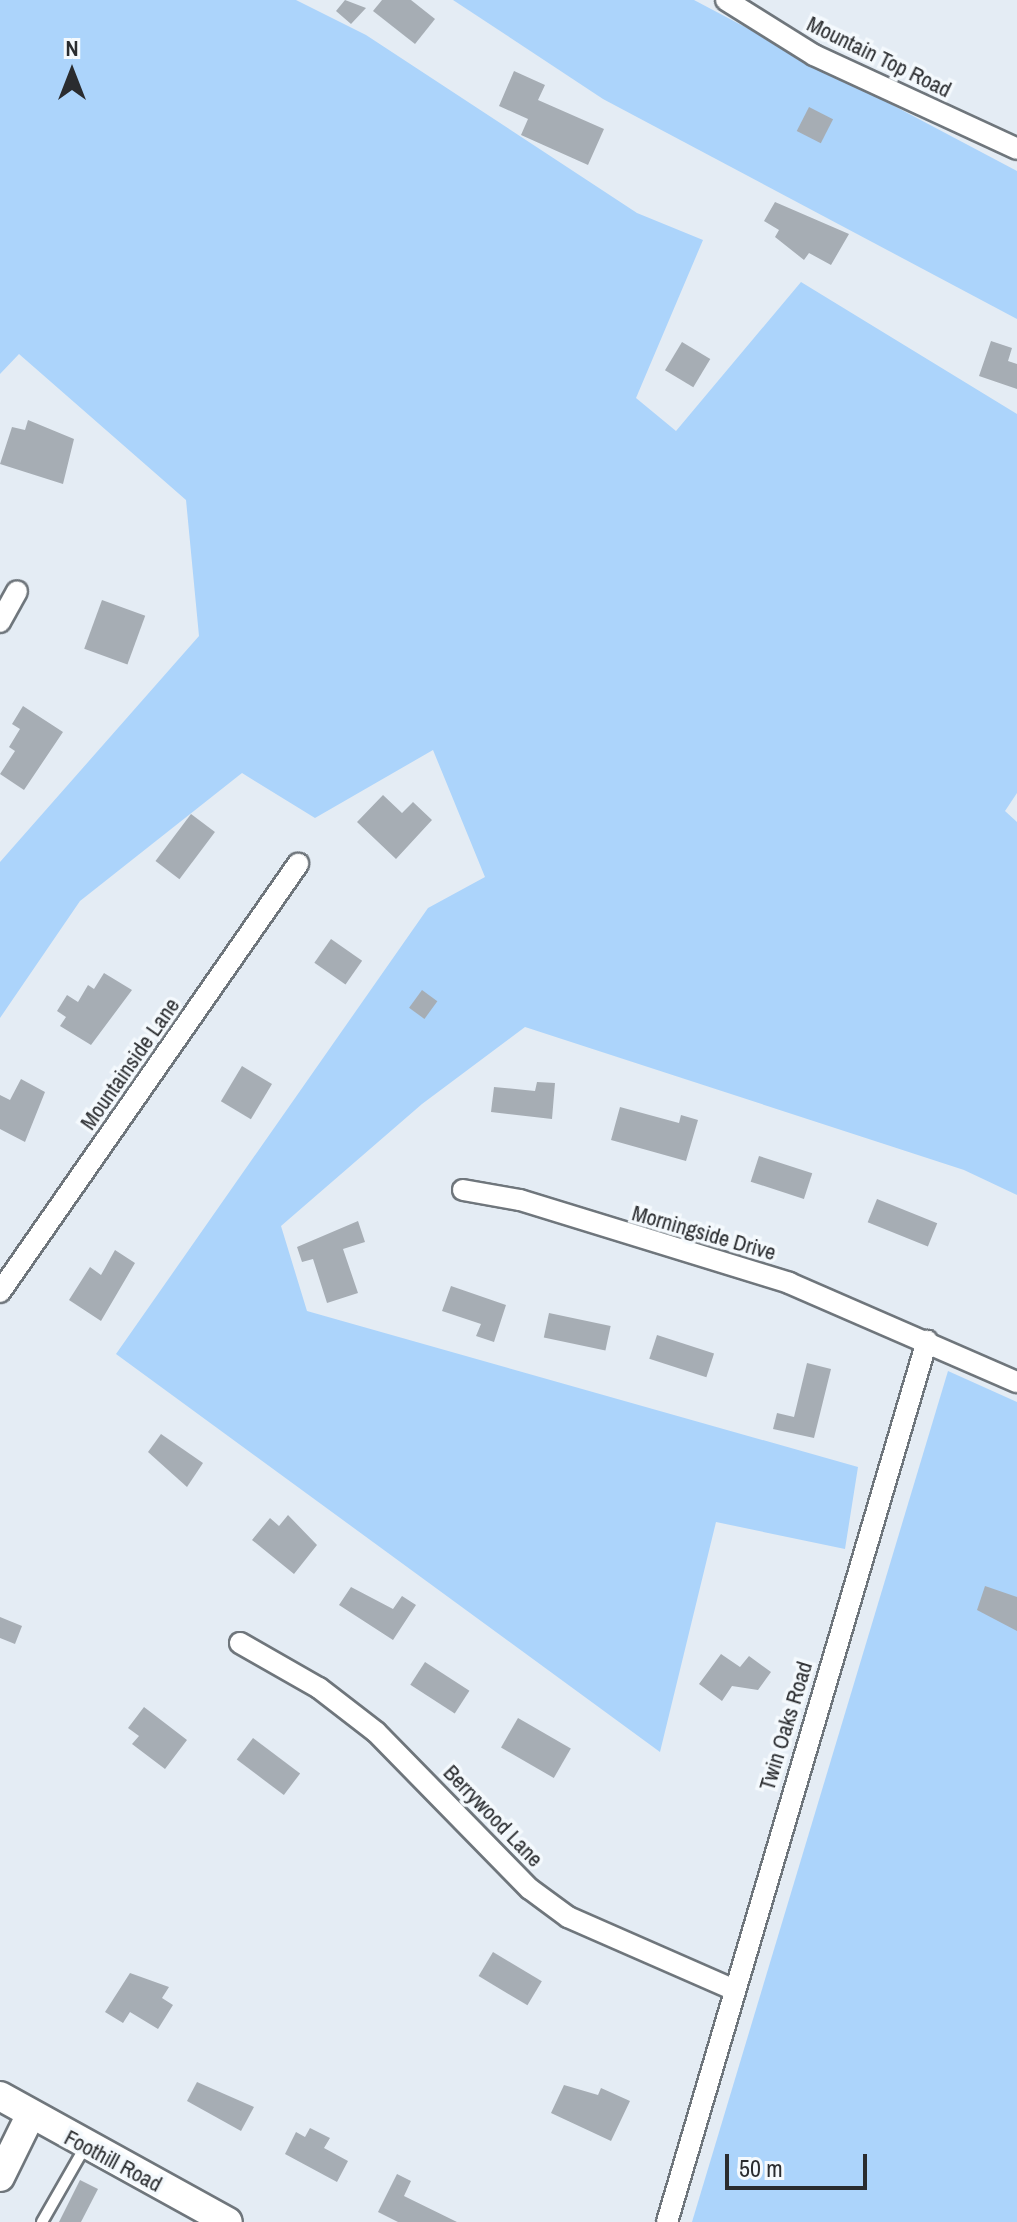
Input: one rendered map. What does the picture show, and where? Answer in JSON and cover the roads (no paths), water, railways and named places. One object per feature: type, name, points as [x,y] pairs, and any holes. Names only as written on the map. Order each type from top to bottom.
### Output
[{"type":"street","name":"Mountain Top Road","points":[[726,0],[814,55],[1017,149]]},
{"type":"street","points":[[0,622],[17,591]]},
{"type":"street","name":"Mountainside Lane","points":[[0,1292],[298,864]]},
{"type":"street","name":"Morningside Drive","points":[[463,1190],[711,1256],[927,1341]]},
{"type":"street","points":[[927,1341],[1017,1382]]},
{"type":"street","name":"Twin Oaks Road","points":[[667,2222],[732,1989],[927,1341]]},
{"type":"street","name":"Berrywood Lane","points":[[240,1643],[319,1688],[376,1732],[530,1889],[568,1917],[732,1989]]},
{"type":"street","name":"Foothill Road","points":[[0,2096],[85,2147],[228,2222]]},
{"type":"street","points":[[0,2177],[30,2116]]},
{"type":"lane","points":[[42,2222],[85,2147]]}]
